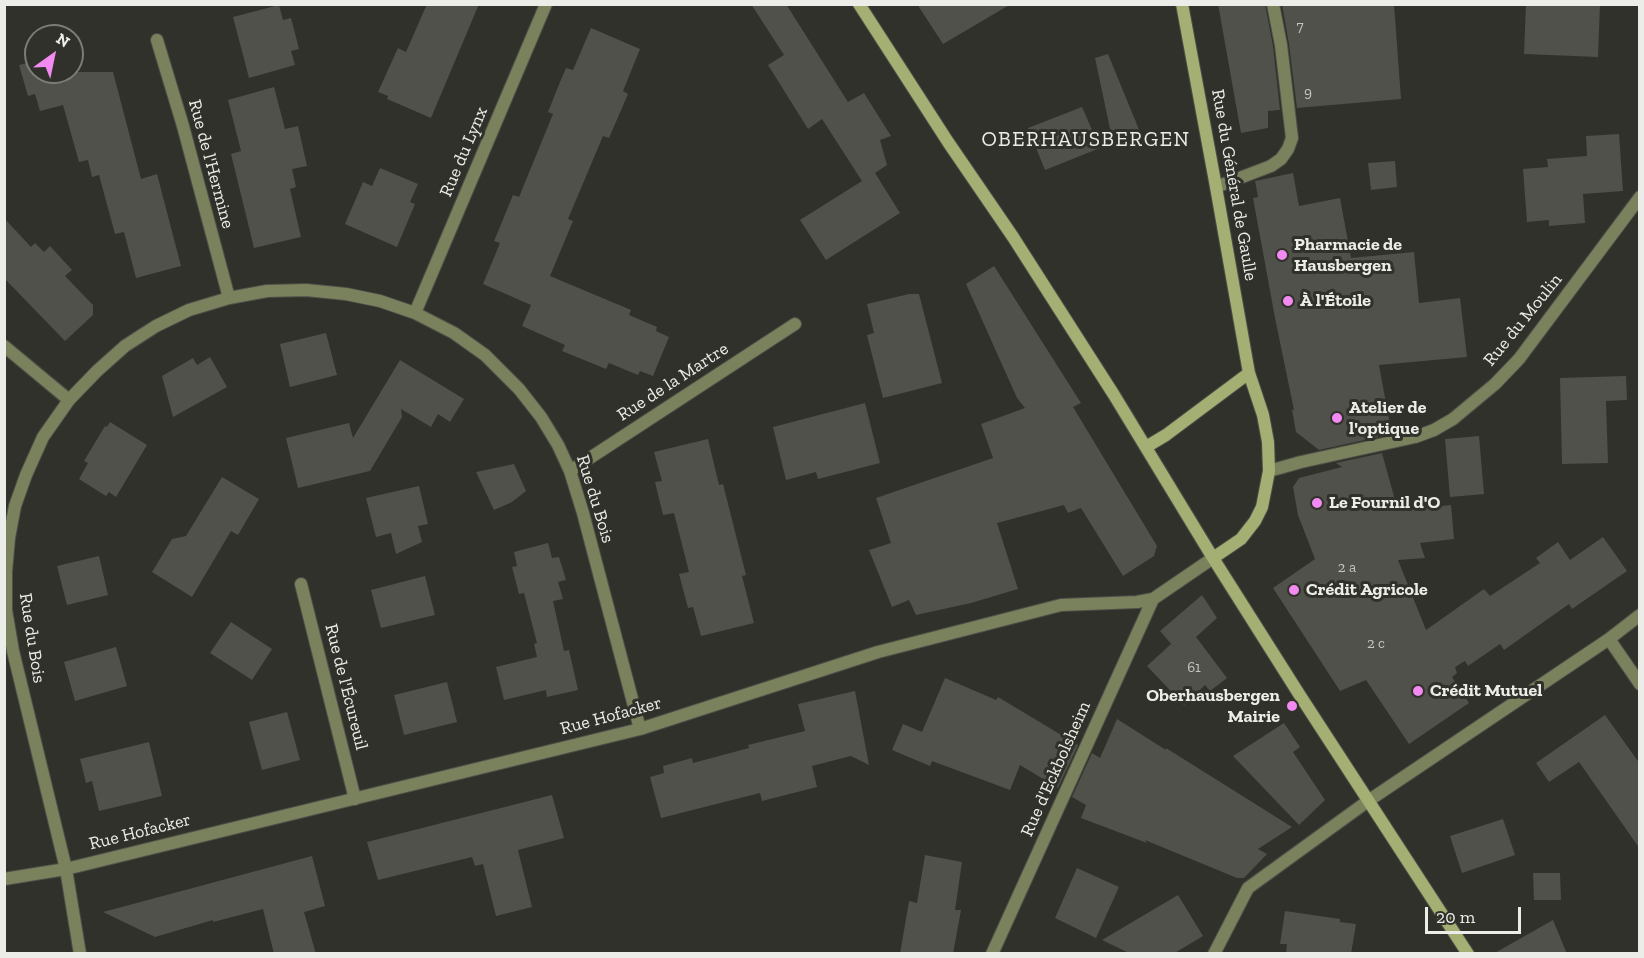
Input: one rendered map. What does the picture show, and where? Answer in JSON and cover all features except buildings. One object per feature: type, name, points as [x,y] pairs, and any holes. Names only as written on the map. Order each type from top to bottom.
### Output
[{"type":"main road","points":[[859,4],[987,198],[1146,447],[1213,558],[1468,954]]},
{"type":"main road","name":"Rue du Général de Gaulle","points":[[1182,4],[1249,373],[1263,415],[1268,442],[1269,471],[1262,507],[1255,521],[1241,539],[1213,558]]},
{"type":"main road","points":[[1146,447],[1166,435],[1249,373]]},
{"type":"street","name":"Rue du Lynx","points":[[415,313],[546,4]]},
{"type":"street","points":[[1216,187],[1271,166],[1281,159],[1292,138],[1281,45],[1273,4]]},
{"type":"street","name":"Rue de l'Hermine","points":[[157,40],[183,126],[229,298]]},
{"type":"street","name":"Rue du Moulin","points":[[1269,471],[1415,436],[1434,430],[1453,419],[1495,384],[1519,359],[1640,197]]},
{"type":"street","name":"Rue du Bois","points":[[80,954],[66,869],[13,651],[6,609],[5,572],[9,538],[15,506],[26,475],[44,437],[69,400],[125,346],[156,326],[189,310],[229,298],[267,291],[306,290],[346,294],[380,301],[415,313],[454,333],[485,355],[519,388],[547,426],[570,471],[640,729]]},
{"type":"street","name":"Rue de la Martre","points":[[570,471],[795,324]]},
{"type":"street","points":[[4,345],[69,400]]},
{"type":"street","name":"Rue Hofacker","points":[[4,879],[66,869],[640,729],[878,652],[1061,605],[1137,602],[1153,599],[1213,558]]},
{"type":"street","name":"Rue de l'Écureuil","points":[[301,584],[356,799]]},
{"type":"street","name":"Rue d'Eckbolsheim","points":[[992,954],[1153,599]]},
{"type":"street","points":[[1214,954],[1248,888],[1368,801],[1609,639],[1640,615]]},
{"type":"street","points":[[1609,639],[1640,684]]},
{"type":"place","name":"Pharmacie de Hausbergen","points":[[1282,255]]},
{"type":"place","name":"À l'Étoile","points":[[1288,301]]},
{"type":"place","name":"Atelier de l'optique","points":[[1337,418]]},
{"type":"place","name":"Le Fournil d'O","points":[[1317,503]]},
{"type":"place","name":"Crédit Agricole","points":[[1294,590]]},
{"type":"place","name":"Crédit Mutuel","points":[[1418,691]]},
{"type":"place","name":"Oberhausbergen Mairie","points":[[1292,706]]},
{"type":"district","name":"OBERHAUSBERGEN","points":[[1086,140]]}]
